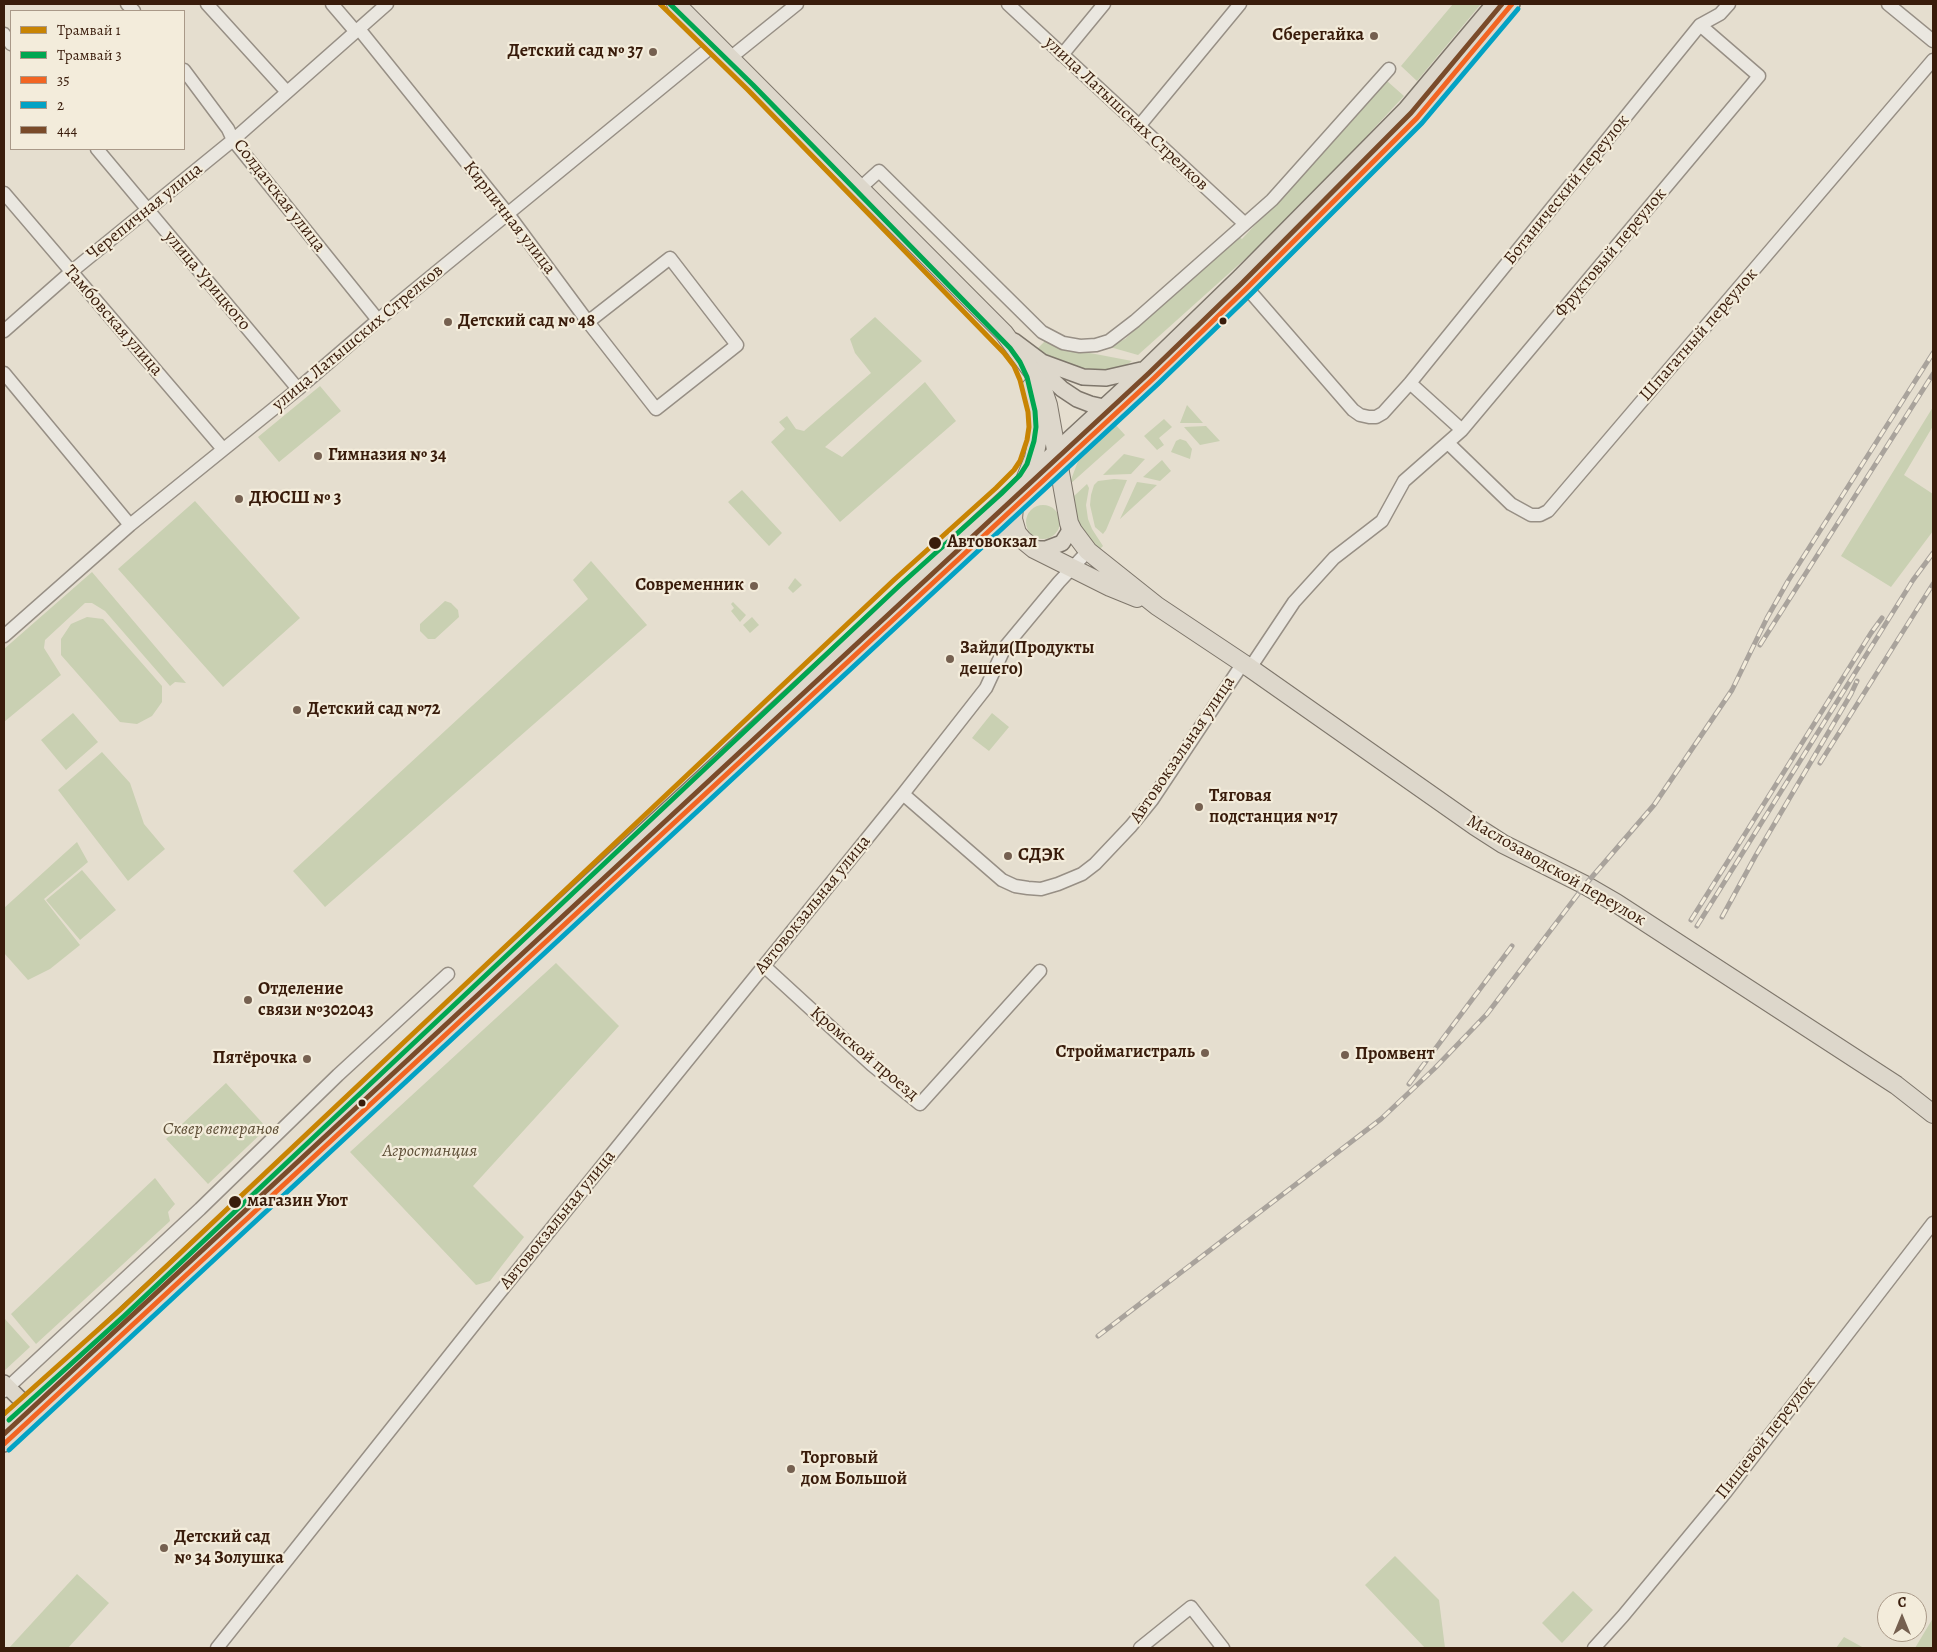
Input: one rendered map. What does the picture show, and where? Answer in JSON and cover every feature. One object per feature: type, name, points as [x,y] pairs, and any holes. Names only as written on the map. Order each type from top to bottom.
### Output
[{"type":"highway","points":[[676,4],[1004,333],[1032,371],[1044,393],[1058,457],[1065,506],[1070,523]]},
{"type":"highway","points":[[1004,333],[1028,379],[1037,410],[1038,437],[1034,458],[1033,481],[1014,507],[1015,526],[1028,545]]},
{"type":"highway","name":"Маслозаводской переулок","points":[[1070,523],[1073,531],[1088,551],[1157,606],[1475,826],[1519,852],[1585,885],[1616,903],[1888,1080],[1933,1114]]},
{"type":"highway","name":"Маслозаводской переулок","points":[[1028,545],[1110,587],[1157,606]]},
{"type":"main road","points":[[4,1444],[28,1413],[474,988],[1058,457],[1102,408],[1240,277],[1406,109],[1494,4]]},
{"type":"main road","points":[[1058,457],[1120,409],[1247,288],[1417,118],[1512,4]]},
{"type":"main road","points":[[1004,333],[1042,362],[1083,377],[1106,378],[1145,369]]},
{"type":"main road","points":[[1004,333],[1047,376],[1077,399],[1102,408],[1120,409]]},
{"type":"main road","points":[[1033,481],[1053,489],[1065,506]]},
{"type":"main road","points":[[4,1427],[28,1413],[1014,507]]},
{"type":"main road","points":[[978,541],[990,536],[1007,535],[1028,545],[1046,549],[1062,543],[1069,532],[1070,523]]},
{"type":"main road","points":[[5,1387],[28,1413]]},
{"type":"street","points":[[207,4],[287,92]]},
{"type":"street","points":[[332,4],[357,31]]},
{"type":"street","name":"Черепичная улица","points":[[4,331],[72,272],[233,140],[387,4]]},
{"type":"street","points":[[730,58],[797,4]]},
{"type":"street","name":"улица Латышских Стрелков","points":[[1008,4],[1140,125],[1244,224]]},
{"type":"street","points":[[1062,55],[1104,4]]},
{"type":"street","points":[[1140,125],[1240,4]]},
{"type":"street","name":"Ботанический переулок","points":[[1247,288],[1353,410],[1360,415],[1376,416],[1383,413],[1410,383],[1700,26],[1720,14],[1729,4]]},
{"type":"street","points":[[1888,4],[1933,42]]},
{"type":"street","name":"Фруктовый переулок","points":[[1448,443],[1462,430],[1759,76],[1700,26]]},
{"type":"street","name":"Кирпичная улица","points":[[357,31],[508,214],[588,322],[656,409],[738,345],[670,258],[588,322]]},
{"type":"street","name":"улица Латышских Стрелков","points":[[4,636],[130,525],[716,43]]},
{"type":"street","name":"Шпагатный переулок","points":[[1448,443],[1512,504],[1530,515],[1540,515],[1548,511],[1933,60]]},
{"type":"street","points":[[859,189],[879,171],[1039,330],[1063,343],[1080,346],[1096,345],[1109,341],[1119,334],[1272,200],[1389,69]]},
{"type":"street","name":"Солдатская улица","points":[[185,71],[228,129],[233,140],[378,320]]},
{"type":"street","name":"улица Урицкого","points":[[98,150],[298,388]]},
{"type":"street","name":"Тамбовская улица","points":[[4,193],[223,449]]},
{"type":"street","points":[[4,373],[130,525]]},
{"type":"street","points":[[1410,383],[1462,430]]},
{"type":"street","name":"Автовокзальная улица","points":[[903,794],[1002,880],[1015,886],[1042,888],[1058,884],[1082,874],[1095,864],[1131,826],[1152,800],[1246,666],[1294,602],[1334,558],[1382,521],[1404,481],[1448,443]]},
{"type":"street","name":"Автовокзальная улица","points":[[217,1648],[519,1269],[903,794],[986,688],[1005,648],[1088,551]]},
{"type":"street","name":"Кромской проезд","points":[[764,966],[872,1065],[920,1104],[1040,971]]},
{"type":"street","points":[[5,1387],[200,1208],[338,1075],[448,974]]},
{"type":"street","name":"Пищевой переулок","points":[[1594,1648],[1725,1493],[1933,1224]]},
{"type":"street","points":[[1140,1648],[1191,1608],[1223,1648]]},
{"type":"green space","points":[[1453,4],[1481,4],[1417,81],[1401,66]]},
{"type":"green space","points":[[1387,81],[1404,96],[1339,166],[1255,250],[1138,355],[1110,347],[1125,339],[1236,235],[1242,239]]},
{"type":"green space","points":[[875,317],[922,361],[825,447],[842,457],[925,382],[956,421],[840,522],[771,442],[785,429],[779,422],[787,416],[796,429],[804,431],[871,373],[855,353],[850,339]]},
{"type":"green space","points":[[1046,340],[1090,353],[1132,361],[1116,370],[1082,369],[1045,355],[1037,349]]},
{"type":"green space","points":[[320,386],[341,411],[279,462],[258,437]]},
{"type":"green space","points":[[1187,405],[1203,423],[1180,423]]},
{"type":"green space","points":[[1933,407],[1933,426],[1904,475],[1933,494],[1933,531],[1891,587],[1841,556]]},
{"type":"green space","points":[[1164,419],[1172,427],[1159,438],[1164,445],[1157,450],[1144,436]]},
{"type":"green space","points":[[1114,423],[1125,435],[1069,485],[1080,456]]},
{"type":"green space","points":[[1206,426],[1220,441],[1200,445],[1184,427]]},
{"type":"green space","points":[[1180,439],[1186,441],[1192,449],[1190,459],[1171,452],[1176,441]]},
{"type":"green space","points":[[1124,454],[1145,459],[1131,474],[1103,475]]},
{"type":"green space","points":[[1162,460],[1171,471],[1160,481],[1143,477]]},
{"type":"green space","points":[[1127,480],[1103,534],[1095,527],[1090,505],[1091,495],[1094,485],[1098,481]]},
{"type":"green space","points":[[1137,482],[1157,485],[1120,519]]},
{"type":"green space","points":[[1087,484],[1089,488],[1086,505],[1088,519],[1103,546],[1099,550],[1077,525],[1069,490],[1074,496]]},
{"type":"green space","points":[[742,490],[782,533],[769,546],[728,502]]},
{"type":"green space","points":[[195,501],[300,618],[223,687],[118,569]]},
{"type":"green space","points":[[1043,505],[1055,510],[1060,522],[1055,534],[1043,539],[1031,534],[1026,522],[1031,510]]},
{"type":"green space","points":[[591,561],[647,625],[325,907],[293,871],[588,599],[573,580]]},
{"type":"green space","points":[[92,572],[186,683],[175,682],[170,686],[105,611],[92,603],[85,603],[45,640],[44,648],[61,675],[4,722],[4,649]]},
{"type":"green space","points":[[795,578],[802,585],[793,593],[788,588]]},
{"type":"green space","points":[[445,601],[451,603],[458,610],[459,617],[435,639],[428,639],[420,631],[420,624]]},
{"type":"green space","points":[[733,602],[746,615],[740,622],[731,611],[734,608],[731,604]]},
{"type":"green space","points":[[87,617],[103,619],[162,686],[162,702],[152,716],[137,724],[120,722],[61,655],[61,639],[71,624]]},
{"type":"green space","points":[[752,617],[759,625],[750,633],[743,625]]},
{"type":"green space","points":[[73,713],[98,742],[66,770],[41,740]]},
{"type":"green space","points":[[992,713],[1009,727],[989,751],[972,738]]},
{"type":"green space","points":[[102,752],[130,783],[144,824],[165,849],[128,881],[58,790]]},
{"type":"green space","points":[[77,842],[88,862],[44,899],[80,945],[50,969],[28,980],[4,953],[4,908]]},
{"type":"green space","points":[[82,870],[116,910],[80,940],[46,900]]},
{"type":"green space","name":"Агростанция","points":[[556,963],[619,1026],[473,1186],[524,1237],[490,1281],[476,1285],[350,1152]]},
{"type":"green space","name":"Сквер ветеранов","points":[[226,1083],[267,1128],[208,1184],[166,1139]]},
{"type":"green space","points":[[155,1178],[175,1204],[168,1212],[170,1221],[36,1344],[11,1314]]},
{"type":"green space","points":[[4,1320],[30,1347],[4,1371]]},
{"type":"green space","points":[[1395,1556],[1439,1600],[1445,1648],[1425,1648],[1365,1585]]},
{"type":"green space","points":[[77,1574],[109,1603],[68,1648],[9,1648]]},
{"type":"green space","points":[[1573,1591],[1593,1610],[1562,1643],[1542,1623]]},
{"type":"green space","points":[[1933,1618],[1933,1648],[1915,1648],[1919,1642],[1927,1642],[1927,1628]]},
{"type":"green space","points":[[1844,1637],[1864,1648],[1836,1648]]},
{"type":"railway","points":[[1098,1336],[1381,1119],[1434,1069],[1487,1014],[1585,885],[1654,805],[1732,690],[1767,618],[1788,581],[1933,353]]},
{"type":"railway","points":[[1760,645],[1933,374]]},
{"type":"railway","points":[[1697,926],[1913,580],[1933,553]]},
{"type":"railway","points":[[1820,763],[1933,584]]},
{"type":"railway","points":[[1691,920],[1882,618]]},
{"type":"railway","points":[[1722,917],[1857,681]]},
{"type":"railway","points":[[1409,1084],[1512,946]]},
{"type":"tram line","name":"1","points":[[4,1414],[119,1311],[895,579],[996,488],[1020,461],[1027,440],[1029,427],[1028,412],[1020,380],[1014,366],[1004,353],[748,90],[660,4]]},
{"type":"tram line","name":"3","points":[[9,1420],[124,1316],[900,585],[1001,494],[1020,475],[1027,464],[1034,441],[1036,427],[1035,411],[1027,377],[1020,362],[1010,348],[753,85],[670,4]]},
{"type":"transit line","name":"444","points":[[4,1434],[1149,373],[1242,283],[1411,113],[1502,4]]},
{"type":"transit line","name":"35","points":[[4,1444],[1154,378],[1417,118],[1512,4]]},
{"type":"transit line","name":"2","points":[[9,1450],[1159,383],[1422,123],[1518,9]]},
{"type":"place","name":"Сберегайка","points":[[1374,36]]},
{"type":"place","name":"Детский сад № 37","points":[[653,52]]},
{"type":"place","name":"Детский сад № 48","points":[[448,322]]},
{"type":"place","name":"Гимназия № 34","points":[[318,456]]},
{"type":"place","name":"ДЮСШ № 3","points":[[239,499]]},
{"type":"place","name":"Автовокзал","points":[[935,543]]},
{"type":"place","name":"Современник","points":[[754,586]]},
{"type":"place","name":"Зайди(Продукты дешего)","points":[[950,659]]},
{"type":"place","name":"Детский сад №72","points":[[297,710]]},
{"type":"place","name":"Тяговая подстанция №17","points":[[1199,807]]},
{"type":"place","name":"СДЭК","points":[[1008,856]]},
{"type":"place","name":"Отделение связи №302043","points":[[248,1000]]},
{"type":"place","name":"Строймагистраль","points":[[1205,1053]]},
{"type":"place","name":"Промвент","points":[[1345,1055]]},
{"type":"place","name":"Пятёрочка","points":[[307,1059]]},
{"type":"place","name":"магазин Уют","points":[[235,1202]]},
{"type":"place","name":"Торговый дом Большой","points":[[791,1469]]},
{"type":"place","name":"Детский сад № 34 Золушка","points":[[164,1548]]}]
